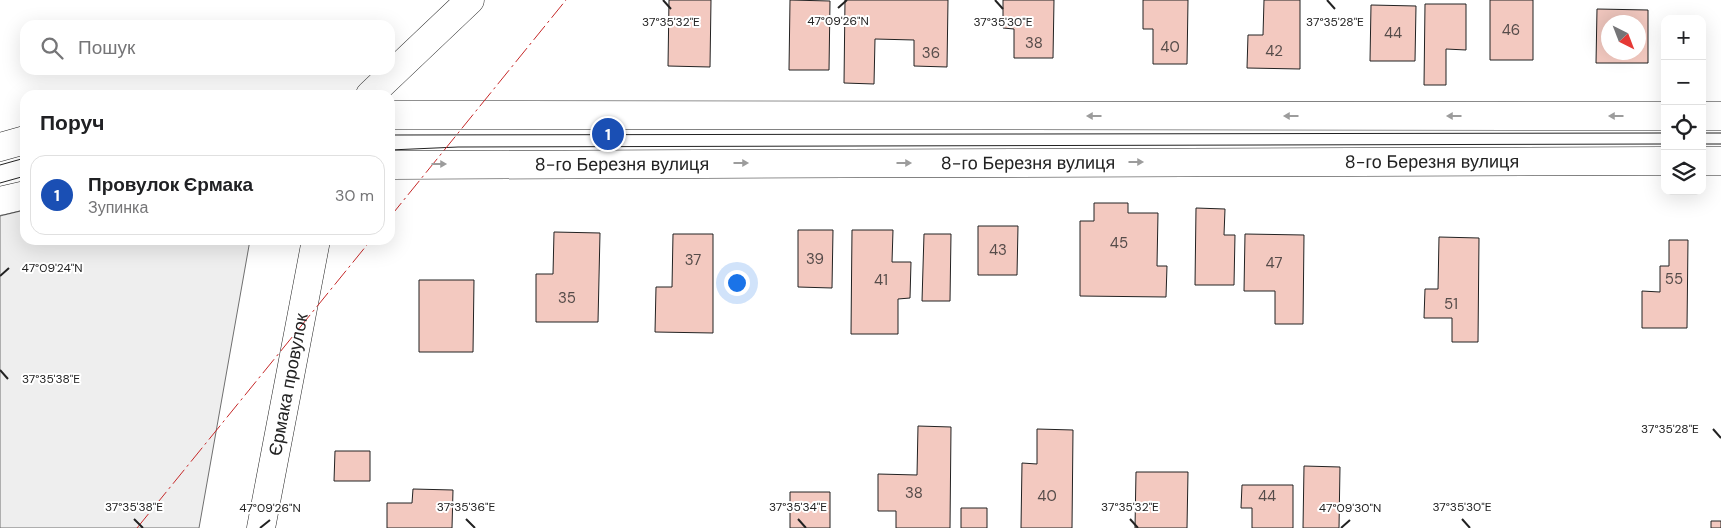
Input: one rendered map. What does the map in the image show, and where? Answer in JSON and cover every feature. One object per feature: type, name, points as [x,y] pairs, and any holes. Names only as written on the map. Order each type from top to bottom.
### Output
[{"type":"main road","points":[[395,71],[470,0]]},
{"type":"main road","points":[[375,90],[391,75]]},
{"type":"main road","points":[[395,115],[1661,116]]},
{"type":"main road","points":[[1706,116],[1721,116]]},
{"type":"main road","points":[[0,147],[20,141]]},
{"type":"main road","points":[[1706,161],[1721,161]]},
{"type":"main road","name":"8-го Березня вулиця","points":[[395,165],[1661,162]]},
{"type":"main road","points":[[0,201],[20,196]]},
{"type":"main road","name":"Єрмака провулок","points":[[261,528],[315,245]]},
{"type":"shaded area","points":[[20,211],[20,245],[249,245],[199,528],[0,528],[0,216]]},
{"type":"building","points":[[669,0],[711,0],[710,67],[668,66]]},
{"type":"building","points":[[790,0],[830,1],[829,70],[789,70]]},
{"type":"building","points":[[845,0],[948,0],[947,67],[914,66],[914,40],[875,39],[874,84],[844,83]]},
{"type":"building","points":[[1003,0],[1054,0],[1053,58],[1014,58],[1014,29],[1003,28]]},
{"type":"building","points":[[1143,0],[1188,0],[1187,64],[1153,64],[1153,29],[1143,29]]},
{"type":"building","points":[[1264,0],[1300,0],[1300,69],[1247,68],[1248,35],[1263,35]]},
{"type":"building","points":[[1490,0],[1533,0],[1533,60],[1490,60]]},
{"type":"building","points":[[1425,4],[1466,4],[1466,50],[1446,49],[1446,85],[1424,85]]},
{"type":"building","points":[[1371,5],[1416,6],[1415,61],[1370,61]]},
{"type":"building","points":[[1597,9],[1648,10],[1648,63],[1596,63]]},
{"type":"building","points":[[1094,203],[1128,203],[1128,213],[1158,213],[1157,266],[1167,266],[1166,297],[1080,296],[1080,221],[1094,221]]},
{"type":"building","points":[[1196,208],[1225,209],[1224,235],[1235,235],[1234,285],[1195,285]]},
{"type":"building","points":[[978,226],[1018,226],[1017,275],[978,275]]},
{"type":"building","points":[[798,230],[833,230],[832,288],[798,287]]},
{"type":"building","points":[[852,230],[893,230],[892,262],[911,262],[910,298],[898,299],[898,334],[851,334]]},
{"type":"building","points":[[554,232],[600,233],[598,322],[536,322],[536,274],[553,274]]},
{"type":"building","points":[[673,234],[713,234],[713,333],[655,332],[656,287],[672,287]]},
{"type":"building","points":[[924,234],[951,234],[950,301],[922,301]]},
{"type":"building","points":[[1245,234],[1304,235],[1303,324],[1275,324],[1275,291],[1244,291]]},
{"type":"building","points":[[1439,237],[1479,238],[1478,342],[1452,342],[1452,318],[1424,318],[1425,289],[1438,289]]},
{"type":"building","points":[[1669,240],[1688,240],[1687,328],[1642,328],[1642,291],[1660,292],[1660,266],[1669,266]]},
{"type":"building","points":[[419,280],[474,280],[473,352],[419,352]]},
{"type":"building","points":[[918,426],[951,427],[950,528],[896,528],[896,511],[878,511],[878,474],[917,475]]},
{"type":"building","points":[[1037,429],[1073,430],[1072,528],[1021,528],[1022,463],[1037,464]]},
{"type":"building","points":[[335,451],[370,451],[370,481],[334,481]]},
{"type":"building","points":[[1304,466],[1340,467],[1339,528],[1303,528]]},
{"type":"building","points":[[1136,472],[1188,472],[1187,528],[1135,528]]},
{"type":"building","points":[[1242,485],[1293,485],[1293,528],[1252,528],[1252,508],[1241,508]]},
{"type":"building","points":[[413,489],[453,490],[452,528],[387,528],[387,503],[412,503]]},
{"type":"building","points":[[790,492],[830,492],[830,528],[790,528]]},
{"type":"building","points":[[961,508],[987,508],[987,528],[961,528]]},
{"type":"building","points":[[1711,521],[1721,521],[1721,528],[1711,528]]},
{"type":"tram line","points":[[395,135],[1661,133]]},
{"type":"tram line","points":[[1706,133],[1721,133]]},
{"type":"tram line","points":[[395,150],[458,147],[1661,144]]},
{"type":"tram line","points":[[1706,144],[1721,144]]},
{"type":"tram line","points":[[0,165],[20,159]]},
{"type":"tram line","points":[[0,183],[20,177]]},
{"type":"power","points":[[395,211],[566,0]]},
{"type":"power","points":[[137,528],[367,245]]},
{"type":"place","name":"Провулок Єрмака","points":[[608,134]]}]
